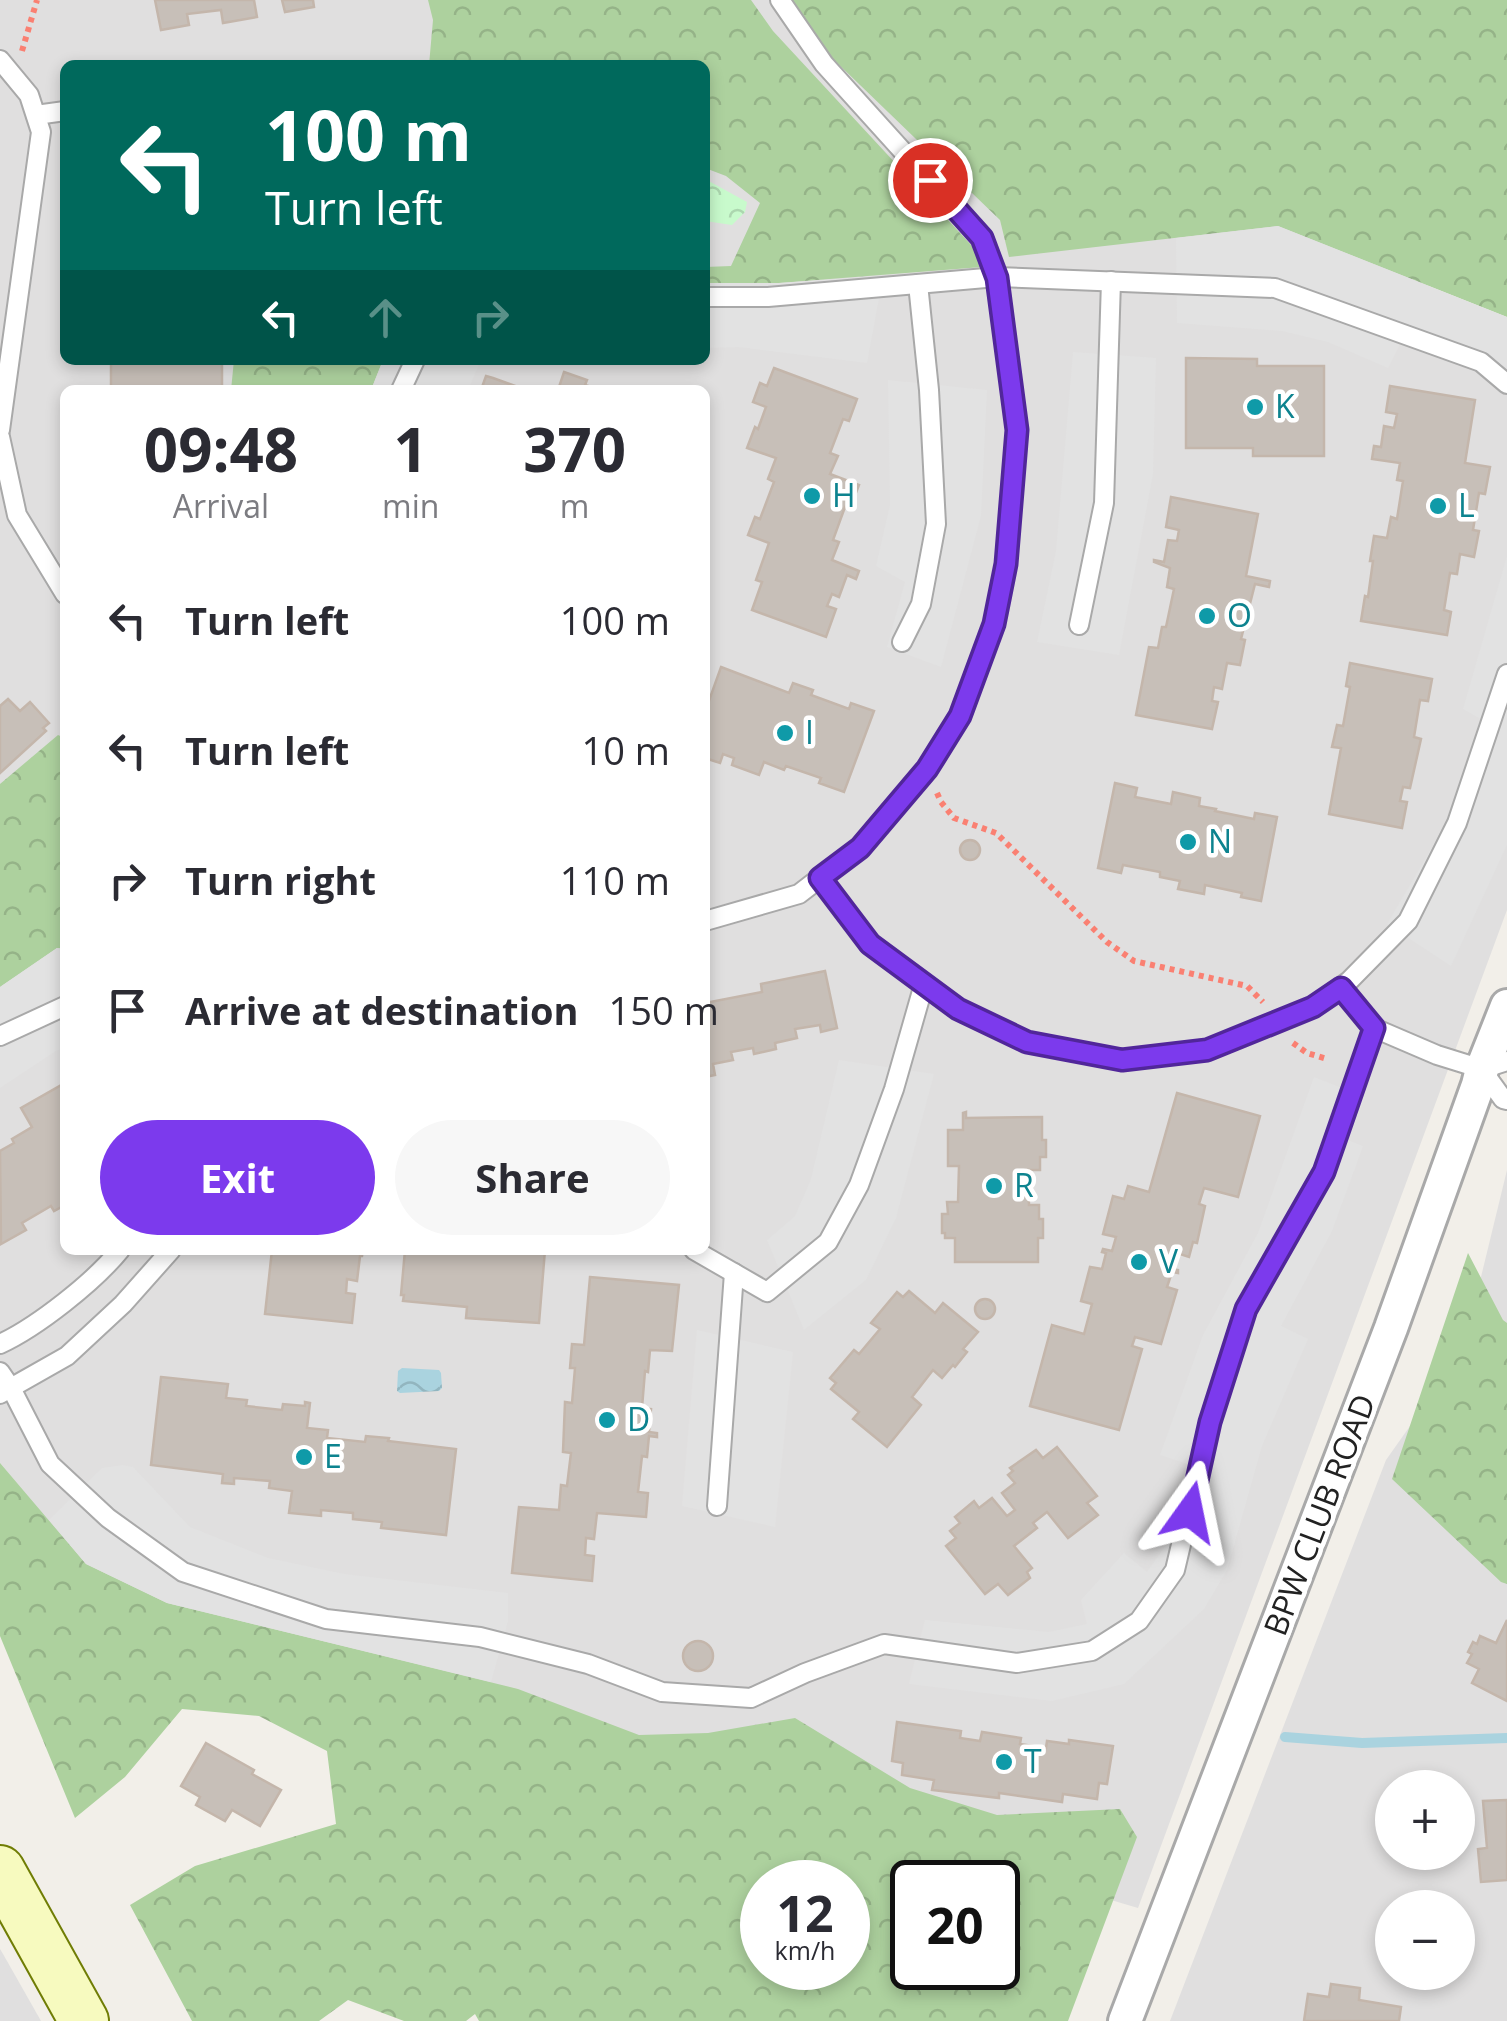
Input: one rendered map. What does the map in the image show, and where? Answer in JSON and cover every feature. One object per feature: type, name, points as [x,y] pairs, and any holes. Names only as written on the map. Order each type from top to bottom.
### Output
[{"type":"main road","points":[[0,1870],[84,2021]]},
{"type":"street","name":"BPW CLUB ROAD","points":[[1124,2021],[1392,1328],[1478,1086],[1494,1065],[1507,1006]]},
{"type":"lane","points":[[710,920],[799,894],[860,848],[927,769],[960,716],[994,624],[1006,564],[1017,430],[997,278],[982,238],[824,64],[780,0]]},
{"type":"lane","points":[[0,60],[29,95],[42,132],[0,433],[17,515],[60,586]]},
{"type":"lane","points":[[36,114],[60,112]]},
{"type":"lane","points":[[710,296],[768,297],[997,278],[1275,288],[1481,362],[1507,384]]},
{"type":"lane","points":[[1078,624],[1104,503],[1110,281]]},
{"type":"lane","points":[[902,642],[921,604],[936,524],[929,390],[918,284]]},
{"type":"lane","points":[[820,878],[870,944],[958,1009],[1027,1042],[1122,1060],[1207,1050],[1313,1007],[1341,988],[1408,921],[1457,823],[1507,674]]},
{"type":"lane","points":[[703,1255],[767,1292],[828,1242],[859,1185],[894,1089],[924,984]]},
{"type":"lane","points":[[1341,988],[1374,1028],[1437,1055],[1494,1065],[1503,1099],[1507,1100]]},
{"type":"lane","points":[[0,1036],[60,1008]]},
{"type":"lane","points":[[166,1255],[67,1356],[4,1385],[50,1464],[108,1518],[183,1572],[326,1618],[480,1637],[588,1664],[662,1692],[752,1698],[884,1644],[1017,1663],[1092,1652],[1139,1621],[1174,1570],[1210,1422],[1246,1309],[1324,1172],[1374,1028]]},
{"type":"lane","points":[[0,1344],[25,1332],[116,1255]]},
{"type":"lane","points":[[717,1506],[734,1273]]},
{"type":"path","points":[[13,76],[37,0]]},
{"type":"path","points":[[927,769],[940,802],[954,818],[996,833],[1107,942],[1134,961],[1247,986],[1264,1004]]},
{"type":"path","points":[[1292,1042],[1307,1053],[1327,1059]]},
{"type":"shaded area","points":[[0,0],[1072,0],[1507,349],[1507,910],[1138,1908],[1020,1873],[1020,1860],[975,1860],[0,1573]]},
{"type":"shaded area","points":[[1278,226],[1507,317],[1507,393],[1480,373],[1401,342],[1388,368],[1328,342],[1282,331],[1177,323],[1176,238]]},
{"type":"shaded area","points":[[883,276],[867,363],[739,347],[710,348],[710,283]]},
{"type":"shaded area","points":[[1073,352],[1156,358],[1153,474],[1119,655],[1037,642],[1056,551]]},
{"type":"shaded area","points":[[381,365],[479,365],[470,385],[373,385]]},
{"type":"shaded area","points":[[888,380],[987,390],[981,516],[941,667],[887,647],[905,582],[876,566],[890,505]]},
{"type":"shaded area","points":[[1507,556],[1507,845],[1451,966],[1387,924],[1455,808],[1486,722],[1463,709]]},
{"type":"shaded area","points":[[60,948],[60,1050],[0,1088],[0,987]]},
{"type":"shaded area","points":[[839,1060],[934,1074],[896,1218],[866,1280],[804,1330],[767,1240],[795,1216],[811,1179]]},
{"type":"shaded area","points":[[1314,1077],[1365,1097],[1348,1140],[1363,1146],[1332,1231],[1281,1326],[1308,1339],[1262,1446],[1227,1570],[1204,1609],[1124,1684],[1052,1701],[909,1684],[925,1620],[1049,1632],[1087,1624],[1081,1600],[1124,1553],[1147,1572],[1166,1545],[1187,1464],[1160,1455],[1203,1335],[1258,1233]]},
{"type":"shaded area","points":[[1507,1170],[1507,2021],[1170,2021],[1386,1460],[1463,1351]]},
{"type":"shaded area","points":[[697,1330],[793,1352],[775,1527],[682,1506]]},
{"type":"shaded area","points":[[133,1467],[190,1527],[268,1558],[344,1574],[508,1593],[508,1621],[491,1682],[167,1603],[86,1564],[49,1520],[102,1468]]},
{"type":"shaded area","points":[[0,1949],[3,1954],[41,2021],[0,2021]]},
{"type":"green space","points":[[428,0],[751,0],[773,31],[973,247],[982,267],[779,283],[710,283],[710,267],[731,266],[760,203],[726,176],[710,170],[710,60],[429,60],[433,20]]},
{"type":"green space","points":[[790,0],[1507,0],[1507,317],[1278,226],[1009,257],[1000,220],[832,58]]},
{"type":"green space","points":[[710,182],[747,202],[745,212],[732,225],[710,222]]},
{"type":"green space","points":[[234,365],[381,365],[373,385],[232,385]]},
{"type":"green space","points":[[60,736],[60,948],[0,987],[0,784]]},
{"type":"green space","points":[[1468,1253],[1507,1323],[1507,1584],[1392,1479]]},
{"type":"green space","points":[[0,1463],[86,1564],[167,1603],[518,1689],[639,1735],[708,1733],[795,1718],[910,1788],[997,1815],[1120,1809],[1137,1837],[1068,2021],[479,2021],[475,2014],[466,2021],[404,2021],[348,2000],[319,2021],[192,2021],[130,1905],[195,1866],[336,1824],[327,1751],[259,1716],[182,1709],[125,1777],[75,1818],[0,1636]]},
{"type":"water","points":[[439,1370],[442,1388],[400,1393],[398,1371]]},
{"type":"building","points":[[155,0],[254,0],[257,17],[223,23],[221,10],[187,14],[189,25],[161,30]]},
{"type":"building","points":[[282,0],[313,0],[314,7],[285,12]]},
{"type":"building","name":"K","points":[[1186,358],[1257,359],[1257,366],[1324,366],[1324,456],[1253,456],[1253,448],[1186,448]]},
{"type":"building","points":[[111,365],[222,365],[222,385],[111,385]]},
{"type":"building","name":"H","points":[[774,368],[857,399],[849,421],[843,419],[830,453],[838,456],[830,474],[859,485],[850,508],[845,507],[833,540],[839,542],[832,560],[859,571],[856,579],[847,575],[839,597],[832,594],[827,606],[836,609],[826,637],[752,610],[762,582],[756,580],[769,543],[748,535],[755,517],[760,519],[774,482],[768,479],[776,458],[747,448],[766,407],[753,402],[760,383],[767,386]]},
{"type":"building","points":[[564,372],[587,380],[585,385],[560,385]]},
{"type":"building","points":[[486,376],[512,385],[483,385]]},
{"type":"building","name":"L","points":[[1390,386],[1475,400],[1465,463],[1490,467],[1485,494],[1479,493],[1473,530],[1479,531],[1474,557],[1460,554],[1457,574],[1450,573],[1444,610],[1451,612],[1447,635],[1361,621],[1365,596],[1368,597],[1374,536],[1387,538],[1391,517],[1397,519],[1403,481],[1397,480],[1400,463],[1372,459],[1374,446],[1381,447],[1384,426],[1394,428],[1397,414],[1386,412]]},
{"type":"building","name":"O","points":[[1171,497],[1258,514],[1246,576],[1270,581],[1269,587],[1255,584],[1241,639],[1245,640],[1240,665],[1227,663],[1222,689],[1214,687],[1212,701],[1218,702],[1212,729],[1136,715],[1149,647],[1158,648],[1174,589],[1167,587],[1170,568],[1154,562],[1164,562],[1168,540],[1177,541],[1179,530],[1166,527]]},
{"type":"building","points":[[1350,663],[1432,679],[1428,701],[1420,700],[1414,737],[1421,739],[1410,788],[1403,787],[1400,801],[1407,802],[1402,828],[1329,814],[1341,748],[1332,747],[1337,725],[1343,726]]},
{"type":"building","name":"I","points":[[721,667],[789,693],[793,683],[813,690],[811,695],[849,709],[851,703],[874,711],[844,792],[819,783],[821,778],[786,766],[784,770],[764,762],[759,775],[732,765],[734,758],[723,754],[720,763],[710,760],[710,698]]},
{"type":"building","points":[[8,699],[20,711],[30,702],[49,723],[43,728],[46,731],[0,773],[0,706]]},
{"type":"building","name":"N","points":[[1115,783],[1137,788],[1135,797],[1171,804],[1173,792],[1200,798],[1199,806],[1215,811],[1254,819],[1255,813],[1277,817],[1261,901],[1205,885],[1204,894],[1178,889],[1180,881],[1160,877],[1160,872],[1123,865],[1121,873],[1098,868]]},
{"type":"building","points":[[970,840],[980,850],[970,860],[960,850]]},
{"type":"building","points":[[825,971],[837,1028],[821,1032],[820,1025],[795,1029],[797,1038],[775,1043],[776,1049],[754,1054],[753,1048],[731,1052],[733,1060],[713,1064],[715,1075],[710,1076],[710,1002],[762,992],[761,984]]},
{"type":"building","points":[[60,1086],[60,1208],[54,1211],[51,1206],[22,1223],[26,1230],[1,1244],[0,1151],[32,1127],[21,1108]]},
{"type":"building","name":"V","points":[[1177,1093],[1260,1116],[1238,1197],[1204,1188],[1199,1204],[1205,1206],[1197,1243],[1193,1242],[1189,1257],[1177,1253],[1172,1269],[1178,1273],[1172,1272],[1167,1287],[1177,1290],[1161,1344],[1135,1337],[1132,1346],[1142,1349],[1119,1430],[1030,1406],[1052,1325],[1084,1334],[1092,1304],[1081,1301],[1090,1267],[1102,1269],[1106,1253],[1103,1249],[1112,1251],[1116,1237],[1103,1234],[1113,1196],[1124,1199],[1128,1186],[1149,1192]]},
{"type":"building","name":"R","points":[[966,1112],[966,1118],[1042,1117],[1046,1157],[1040,1157],[1040,1170],[1028,1170],[1029,1205],[1039,1205],[1039,1219],[1043,1219],[1038,1262],[955,1262],[955,1238],[945,1238],[942,1233],[942,1214],[948,1214],[947,1202],[958,1202],[959,1166],[948,1166],[948,1130],[963,1130]]},
{"type":"building","points":[[271,1255],[362,1255],[357,1281],[347,1279],[346,1293],[355,1294],[352,1323],[265,1314]]},
{"type":"building","points":[[405,1255],[545,1255],[539,1323],[466,1318],[467,1307],[403,1301]]},
{"type":"building","name":"D","points":[[590,1277],[679,1285],[672,1351],[650,1350],[648,1372],[645,1371],[642,1408],[651,1409],[649,1432],[657,1433],[657,1437],[649,1436],[647,1457],[642,1456],[638,1492],[648,1493],[646,1517],[597,1513],[594,1539],[586,1538],[585,1555],[594,1556],[592,1581],[512,1573],[519,1507],[559,1510],[561,1485],[567,1486],[571,1453],[563,1452],[565,1402],[572,1403],[572,1344],[584,1345]]},
{"type":"building","points":[[909,1291],[935,1313],[943,1303],[978,1332],[963,1349],[967,1352],[942,1378],[933,1370],[912,1397],[921,1405],[887,1447],[853,1419],[859,1412],[831,1389],[836,1383],[830,1378],[854,1350],[859,1354],[880,1329],[871,1323],[897,1292],[903,1297]]},
{"type":"building","points":[[985,1299],[995,1309],[985,1319],[975,1309]]},
{"type":"building","name":"E","points":[[161,1377],[228,1384],[226,1398],[247,1400],[246,1406],[282,1410],[283,1404],[310,1403],[307,1428],[328,1430],[327,1438],[365,1442],[366,1436],[456,1449],[446,1535],[381,1528],[382,1522],[353,1519],[353,1513],[289,1513],[292,1491],[269,1488],[270,1481],[234,1478],[234,1484],[222,1483],[223,1474],[151,1465]]},
{"type":"building","points":[[1057,1447],[1097,1496],[1087,1503],[1098,1515],[1068,1538],[1047,1512],[1033,1523],[1037,1528],[1014,1546],[1032,1568],[1027,1572],[1030,1578],[1008,1595],[998,1584],[985,1594],[946,1546],[956,1538],[950,1531],[960,1523],[955,1517],[974,1501],[979,1508],[992,1498],[1007,1516],[1015,1510],[1002,1493],[1015,1483],[1008,1475],[1013,1471],[1010,1468],[1036,1450],[1043,1458]]},
{"type":"building","points":[[1507,1620],[1507,1701],[1472,1683],[1479,1669],[1467,1663],[1473,1642],[1477,1644],[1480,1636],[1496,1643]]},
{"type":"building","points":[[698,1641],[708,1646],[713,1656],[708,1666],[698,1671],[688,1666],[683,1656],[688,1646]]},
{"type":"building","name":"T","points":[[897,1722],[961,1731],[960,1738],[980,1741],[982,1732],[1021,1738],[1020,1744],[1046,1748],[1047,1741],[1069,1744],[1069,1740],[1113,1746],[1107,1784],[1099,1783],[1097,1799],[1063,1794],[1062,1802],[999,1793],[999,1798],[932,1790],[934,1780],[902,1775],[903,1763],[892,1761]]},
{"type":"building","points":[[206,1743],[281,1790],[260,1826],[232,1810],[225,1821],[196,1805],[200,1797],[181,1786]]},
{"type":"building","points":[[1507,1800],[1507,1880],[1481,1882],[1478,1849],[1487,1848],[1483,1801]]},
{"type":"building","points":[[1331,1984],[1360,1988],[1359,2000],[1401,2007],[1399,2021],[1304,2021],[1308,1994],[1329,1997]]},
{"type":"waterway","points":[[1285,1737],[1362,1743],[1507,1738]]},
{"type":"place","name":"K","points":[[1255,407]]},
{"type":"place","name":"H","points":[[812,496]]},
{"type":"place","name":"L","points":[[1438,506]]},
{"type":"place","name":"O","points":[[1207,616]]},
{"type":"place","name":"I","points":[[785,733]]},
{"type":"place","name":"N","points":[[1188,842]]},
{"type":"place","name":"R","points":[[994,1186]]},
{"type":"place","name":"V","points":[[1139,1262]]},
{"type":"place","name":"D","points":[[607,1420]]},
{"type":"place","name":"E","points":[[304,1457]]},
{"type":"place","name":"T","points":[[1004,1762]]},
{"type":"route","points":[[930,180],[982,238],[997,278],[1017,430],[1006,564],[994,624],[960,716],[927,769],[860,848],[820,878],[870,944],[958,1009],[1027,1042],[1122,1060],[1207,1050],[1313,1007],[1341,988],[1374,1028],[1324,1172],[1246,1309],[1210,1422],[1190,1512]]}]
